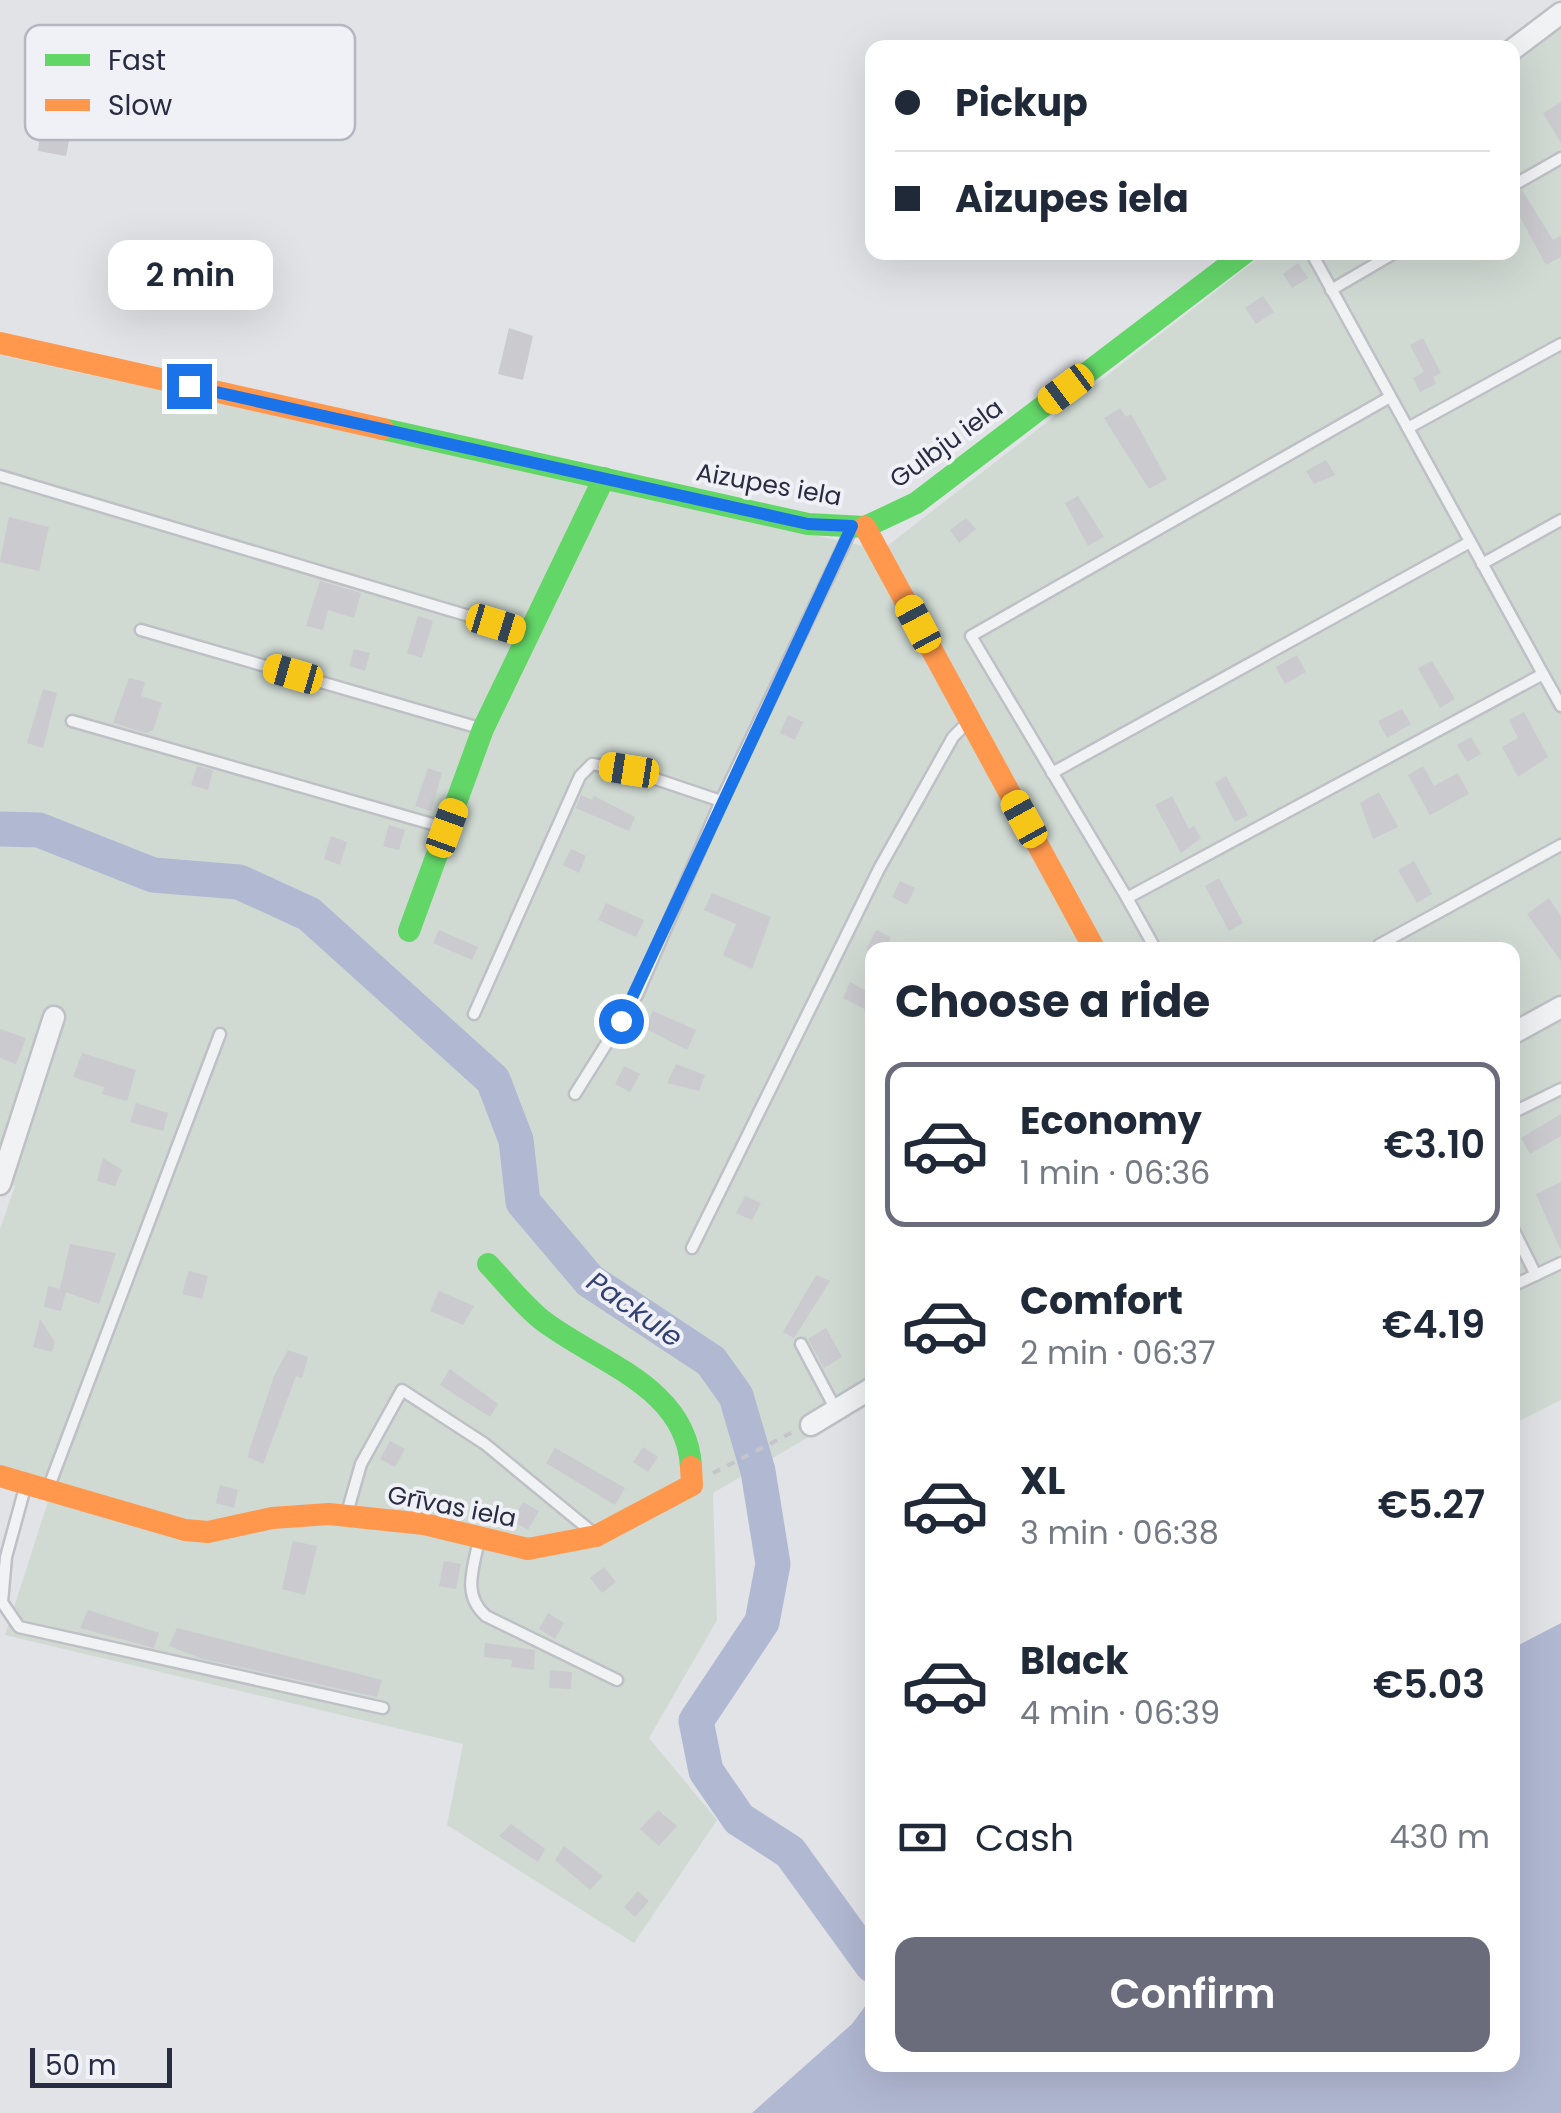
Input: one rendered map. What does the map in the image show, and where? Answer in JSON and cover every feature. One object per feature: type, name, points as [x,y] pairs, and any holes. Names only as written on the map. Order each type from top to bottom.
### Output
[{"type":"street","points":[[1520,44],[1561,13]]},
{"type":"street","name":"Gulbju iela","points":[[859,526],[916,503],[1235,260]]},
{"type":"street","name":"Aizupes iela","points":[[0,343],[808,524],[859,526],[1090,942]]},
{"type":"street","points":[[409,931],[484,729],[604,478]]},
{"type":"street","points":[[1520,1030],[1561,1007]]},
{"type":"street","points":[[0,1184],[54,1017]]},
{"type":"street","name":"Grīvas iela","points":[[0,1476],[208,1532],[272,1518],[346,1516],[424,1524],[528,1549],[596,1536],[692,1485],[691,1445],[675,1412],[640,1382],[544,1322],[488,1264]]},
{"type":"street","points":[[811,1425],[865,1392]]},
{"type":"lane","points":[[1520,181],[1561,158]]},
{"type":"lane","points":[[1315,260],[1561,705]]},
{"type":"lane","points":[[1331,290],[1382,260]]},
{"type":"lane","points":[[1408,428],[1561,344]]},
{"type":"lane","points":[[1152,942],[970,636],[1390,397]]},
{"type":"lane","points":[[0,476],[531,635]]},
{"type":"lane","points":[[1482,564],[1561,520]]},
{"type":"lane","points":[[575,1094],[637,995],[721,801],[859,526]]},
{"type":"lane","points":[[1052,773],[1470,542]]},
{"type":"lane","points":[[141,630],[484,729]]},
{"type":"lane","points":[[1127,898],[1543,674]]},
{"type":"lane","points":[[72,721],[447,828]]},
{"type":"lane","points":[[692,1248],[879,869],[953,737],[970,721]]},
{"type":"lane","points":[[474,1014],[580,776],[592,764],[629,770],[721,801]]},
{"type":"lane","points":[[1389,942],[1561,845]]},
{"type":"lane","points":[[220,1034],[6,1556],[2,1602],[18,1627],[384,1708]]},
{"type":"lane","points":[[1520,1109],[1561,1089]]},
{"type":"lane","points":[[1520,1243],[1536,1275]]},
{"type":"lane","points":[[1520,1282],[1561,1262]]},
{"type":"lane","points":[[801,1344],[836,1410]]},
{"type":"lane","points":[[346,1516],[361,1464],[402,1390],[484,1444],[558,1500],[596,1536]]},
{"type":"lane","points":[[479,1539],[470,1588],[473,1605],[486,1616],[617,1680]]},
{"type":"path","points":[[721,1469],[766,1442],[811,1425]]},
{"type":"shaded area","points":[[1561,23],[1561,1400],[1520,1420],[1520,942],[865,942],[865,1404],[713,1493],[717,1620],[649,1738],[717,1820],[634,1943],[447,1825],[463,1744],[5,1635],[54,1483],[0,1468],[0,1229],[15,1186],[0,1181],[0,355],[882,550],[1256,260],[1520,260],[1520,55]]},
{"type":"water","points":[[1561,1623],[1561,2113],[752,2113],[852,2024],[865,2006],[865,2072],[1520,2072],[1520,1644]]},
{"type":"building","points":[[1561,102],[1561,143],[1543,113]]},
{"type":"building","points":[[39,140],[69,140],[66,156],[38,151]]},
{"type":"building","points":[[1520,191],[1553,240],[1561,236],[1561,257],[1546,265],[1520,217]]},
{"type":"building","points":[[1298,263],[1308,278],[1292,288],[1283,274]]},
{"type":"building","points":[[1263,296],[1274,312],[1256,324],[1245,308]]},
{"type":"building","points":[[509,328],[533,336],[523,380],[498,374]]},
{"type":"building","points":[[1423,338],[1441,373],[1433,377],[1436,384],[1420,392],[1413,378],[1424,372],[1410,345]]},
{"type":"building","points":[[1120,408],[1126,417],[1131,414],[1167,479],[1149,489],[1104,418]]},
{"type":"building","points":[[1326,460],[1335,475],[1314,484],[1306,471]]},
{"type":"building","points":[[1078,496],[1104,537],[1088,546],[1065,503]]},
{"type":"building","points":[[9,517],[49,527],[39,571],[0,562]]},
{"type":"building","points":[[966,518],[976,529],[959,543],[950,530]]},
{"type":"building","points":[[320,581],[361,593],[354,618],[328,610],[323,630],[306,626]]},
{"type":"building","points":[[418,616],[433,621],[422,658],[407,653]]},
{"type":"building","points":[[354,649],[370,653],[365,671],[349,666]]},
{"type":"building","points":[[1297,655],[1306,672],[1285,684],[1276,667]]},
{"type":"building","points":[[1432,661],[1455,699],[1440,708],[1418,668]]},
{"type":"building","points":[[129,678],[145,682],[141,696],[162,703],[153,730],[146,733],[113,723]]},
{"type":"building","points":[[43,689],[57,693],[43,748],[27,743]]},
{"type":"building","points":[[1402,709],[1411,724],[1387,738],[1378,721]]},
{"type":"building","points":[[1524,712],[1548,757],[1518,777],[1502,747],[1518,738],[1509,720]]},
{"type":"building","points":[[788,715],[803,722],[795,740],[780,733]]},
{"type":"building","points":[[1471,737],[1481,754],[1467,762],[1457,745]]},
{"type":"building","points":[[197,766],[213,770],[208,790],[191,785]]},
{"type":"building","points":[[1423,766],[1434,786],[1458,773],[1469,794],[1430,815],[1408,775]]},
{"type":"building","points":[[428,768],[442,773],[431,811],[415,806]]},
{"type":"building","points":[[1226,776],[1248,815],[1235,822],[1215,783]]},
{"type":"building","points":[[1379,792],[1398,827],[1373,839],[1360,803]]},
{"type":"building","points":[[581,795],[592,800],[594,796],[635,817],[629,831],[576,808]]},
{"type":"building","points":[[1172,796],[1189,829],[1194,826],[1201,838],[1181,853],[1155,805]]},
{"type":"building","points":[[389,825],[405,830],[399,850],[383,846]]},
{"type":"building","points":[[331,836],[347,842],[340,865],[324,859]]},
{"type":"building","points":[[571,849],[586,856],[579,873],[563,865]]},
{"type":"building","points":[[1414,861],[1432,894],[1417,903],[1398,870]]},
{"type":"building","points":[[1219,878],[1243,923],[1229,931],[1205,886]]},
{"type":"building","points":[[900,881],[915,888],[907,905],[892,897]]},
{"type":"building","points":[[712,893],[771,917],[752,969],[723,955],[736,924],[704,910]]},
{"type":"building","points":[[1549,898],[1561,916],[1561,961],[1527,914]]},
{"type":"building","points":[[606,903],[644,920],[636,937],[598,920]]},
{"type":"building","points":[[439,930],[478,947],[472,960],[433,943]]},
{"type":"building","points":[[876,930],[891,937],[889,942],[870,942]]},
{"type":"building","points":[[850,982],[865,990],[865,1009],[843,998]]},
{"type":"building","points":[[653,1011],[696,1030],[687,1050],[644,1028]]},
{"type":"building","points":[[0,1029],[26,1038],[16,1064],[0,1058]]},
{"type":"building","points":[[82,1053],[136,1070],[127,1101],[102,1094],[104,1087],[73,1077]]},
{"type":"building","points":[[676,1064],[705,1075],[699,1091],[667,1083]]},
{"type":"building","points":[[624,1066],[640,1074],[630,1092],[615,1084]]},
{"type":"building","points":[[136,1103],[168,1113],[163,1131],[130,1122]]},
{"type":"building","points":[[1561,1114],[1561,1136],[1530,1154],[1521,1138]]},
{"type":"building","points":[[103,1158],[122,1170],[115,1186],[97,1181]]},
{"type":"building","points":[[1561,1182],[1561,1251],[1536,1194]]},
{"type":"building","points":[[745,1196],[761,1203],[752,1220],[736,1213]]},
{"type":"building","points":[[70,1244],[116,1253],[99,1304],[66,1292],[61,1311],[44,1307],[48,1286],[60,1289]]},
{"type":"building","points":[[189,1271],[208,1276],[202,1299],[182,1294]]},
{"type":"building","points":[[816,1275],[830,1281],[794,1338],[783,1332]]},
{"type":"building","points":[[439,1291],[474,1306],[463,1325],[430,1311]]},
{"type":"building","points":[[40,1319],[55,1342],[52,1352],[33,1347]]},
{"type":"building","points":[[826,1328],[842,1357],[824,1368],[808,1339]]},
{"type":"building","points":[[288,1350],[308,1357],[302,1378],[296,1376],[263,1464],[248,1457],[249,1451],[275,1374]]},
{"type":"building","points":[[450,1369],[498,1404],[490,1417],[440,1385]]},
{"type":"building","points":[[390,1441],[405,1449],[395,1467],[380,1459]]},
{"type":"building","points":[[643,1447],[658,1457],[648,1472],[633,1462]]},
{"type":"building","points":[[555,1448],[625,1488],[615,1505],[546,1463]]},
{"type":"building","points":[[220,1485],[238,1490],[234,1508],[216,1503]]},
{"type":"building","points":[[523,1502],[539,1511],[528,1530],[512,1521]]},
{"type":"building","points":[[293,1541],[317,1546],[305,1595],[282,1589]]},
{"type":"building","points":[[444,1561],[461,1564],[456,1589],[439,1586]]},
{"type":"building","points":[[604,1567],[616,1582],[602,1593],[590,1578]]},
{"type":"building","points":[[88,1610],[159,1633],[154,1648],[80,1628]]},
{"type":"building","points":[[548,1613],[564,1623],[555,1639],[539,1629]]},
{"type":"building","points":[[177,1628],[382,1680],[377,1697],[203,1659],[169,1646]]},
{"type":"building","points":[[485,1643],[535,1650],[534,1670],[511,1667],[512,1660],[484,1657]]},
{"type":"building","points":[[550,1670],[572,1672],[571,1689],[549,1688]]},
{"type":"building","points":[[658,1810],[677,1826],[659,1846],[640,1829]]},
{"type":"building","points":[[511,1824],[545,1849],[538,1862],[499,1836]]},
{"type":"building","points":[[564,1846],[603,1876],[590,1890],[555,1860]]},
{"type":"building","points":[[638,1891],[649,1901],[635,1917],[624,1907]]},
{"type":"waterway","name":"Packule","points":[[0,829],[39,830],[153,875],[239,882],[309,914],[493,1080],[516,1140],[523,1202],[590,1281],[711,1361],[736,1396],[758,1471],[773,1564],[762,1622],[696,1721],[706,1771],[739,1819],[790,1852],[865,1955]]},
{"type":"traffic: fast","points":[[383,429],[808,524],[865,527],[916,503],[1235,260]]},
{"type":"traffic: fast","points":[[409,931],[483,729],[604,478]]},
{"type":"traffic: fast","points":[[488,1264],[542,1320],[656,1396],[674,1416],[686,1439],[691,1467]]},
{"type":"traffic: slow","points":[[0,343],[383,429]]},
{"type":"traffic: slow","points":[[865,527],[1091,942]]},
{"type":"traffic: slow","points":[[0,1476],[185,1530],[208,1532],[272,1518],[329,1514],[424,1524],[528,1549],[596,1536],[692,1485],[691,1467]]},
{"type":"route","points":[[189,386],[808,524],[852,526],[790,665],[721,801],[637,995],[621,1021]]}]
